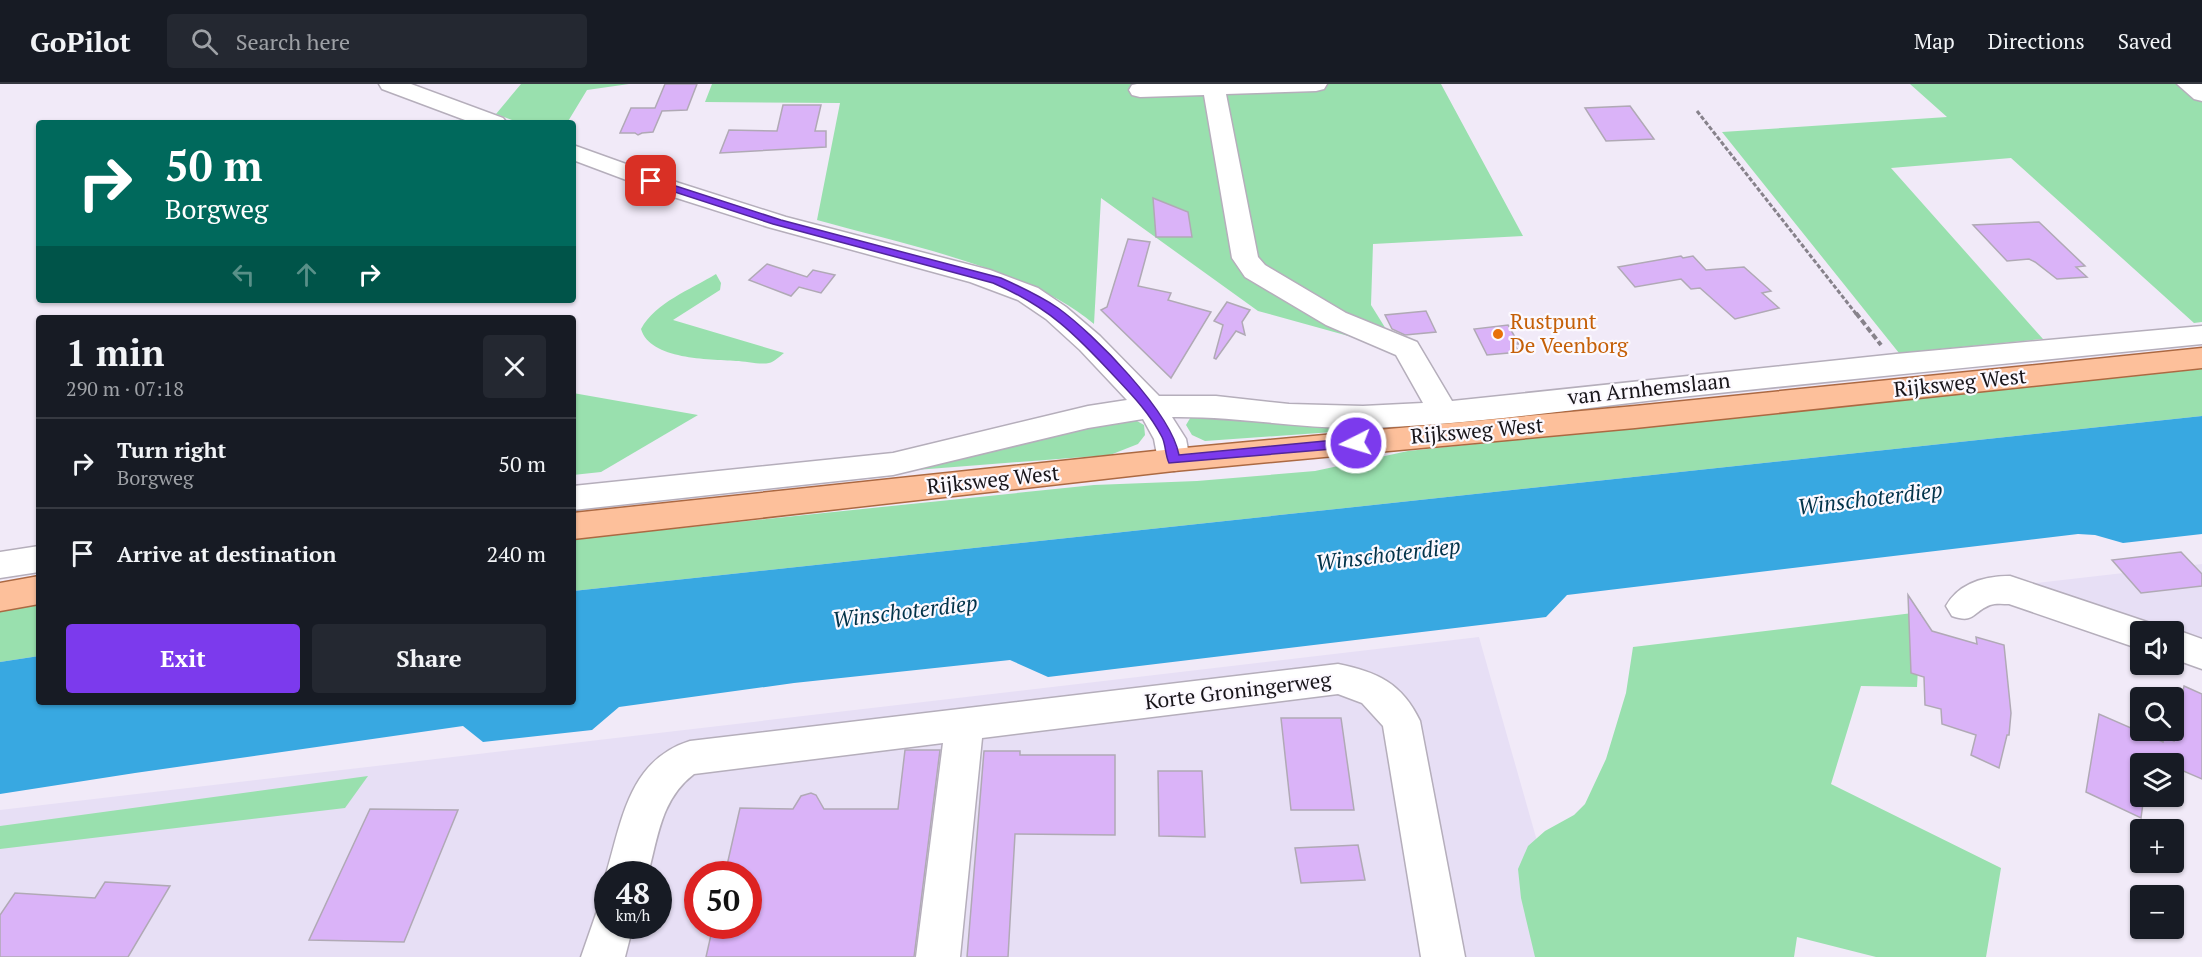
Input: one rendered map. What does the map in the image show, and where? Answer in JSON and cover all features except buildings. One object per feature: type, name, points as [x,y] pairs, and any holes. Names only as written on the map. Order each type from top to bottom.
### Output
[{"type":"main road","name":"Rijksweg West","points":[[576,526],[1174,460],[1635,417],[2202,358]]},
{"type":"main road","points":[[0,597],[36,591]]},
{"type":"street","points":[[390,84],[487,120]]},
{"type":"street","points":[[1140,90],[1316,84]]},
{"type":"street","points":[[2188,84],[2202,94]]},
{"type":"street","points":[[1214,88],[1245,258],[1255,271],[1336,319],[1407,349],[1443,411]]},
{"type":"street","points":[[576,153],[670,188],[777,222],[980,276],[1013,287],[1043,302],[1111,363],[1151,407],[1170,439],[1174,460]]},
{"type":"street","name":"van Arnhemslaan","points":[[1151,407],[1208,405],[1289,415],[1344,418],[1443,411],[2202,335]]},
{"type":"street","name":"Rijksweg West","points":[[576,498],[893,464],[1088,417],[1151,407]]},
{"type":"street","points":[[0,565],[36,559]]},
{"type":"street","points":[[1964,606],[1972,597],[1991,590],[2010,590],[2130,631]]},
{"type":"street","points":[[2184,648],[2202,654]]},
{"type":"street","name":"Korte Groningerweg","points":[[631,861],[652,792],[665,775],[680,762],[699,756],[1338,679],[1365,684],[1386,700],[1401,722],[1443,957]]},
{"type":"street","points":[[938,957],[964,724]]},
{"type":"street","points":[[603,957],[608,939]]},
{"type":"path","points":[[1697,111],[1896,364]]},
{"type":"shaded area","points":[[2202,564],[2202,651],[2184,645],[2184,621],[2130,621],[2130,629],[2001,587]]},
{"type":"shaded area","points":[[1479,637],[1570,957],[0,957],[0,810]]},
{"type":"green space","points":[[521,84],[629,84],[587,90],[569,120],[512,120],[496,114]]},
{"type":"green space","points":[[712,84],[1441,84],[1523,236],[1373,244],[1371,305],[1399,350],[1258,311],[1101,198],[1094,324],[1067,304],[1000,273],[962,260],[817,220],[840,103],[705,102]]},
{"type":"green space","points":[[1910,84],[2181,84],[2202,99],[2202,322],[2194,323],[2011,158],[1891,168],[2043,339],[1899,353],[1722,132],[1947,117]]},
{"type":"green space","points":[[716,274],[721,283],[720,290],[673,320],[784,353],[775,360],[761,364],[682,356],[656,347],[647,339],[641,329],[655,311],[674,297]]},
{"type":"green space","points":[[2202,369],[2202,416],[576,591],[576,539],[1094,485],[1197,481],[1315,471],[1408,451]]},
{"type":"green space","points":[[576,394],[698,415],[601,472],[576,475]]},
{"type":"green space","points":[[1192,415],[1385,426],[1375,429],[1205,441],[1192,435],[1186,425]]},
{"type":"green space","points":[[1130,417],[1144,425],[1145,435],[1138,444],[1110,455],[916,470]]},
{"type":"green space","points":[[36,601],[36,656],[0,662],[0,607]]},
{"type":"green space","points":[[1921,612],[1917,687],[1861,686],[1831,784],[2001,868],[1986,957],[1876,957],[1797,937],[1794,957],[1535,957],[1521,898],[1518,869],[1528,846],[1545,831],[1574,815],[1585,804],[1606,759],[1626,693],[1633,647]]},
{"type":"green space","points":[[368,776],[345,808],[0,849],[0,826]]},
{"type":"water","name":"Winschoterdiep","points":[[2202,416],[2202,534],[2123,543],[2095,535],[2078,534],[1567,595],[1546,617],[1048,677],[1010,660],[794,683],[619,707],[592,730],[483,742],[463,726],[0,794],[0,662],[36,656],[36,705],[576,705],[576,591]]},
{"type":"place","name":"Rustpunt De Veenborg","points":[[1498,334]]},
{"type":"route","points":[[651,181],[777,222],[997,281],[1043,302],[1111,363],[1151,407],[1170,439],[1174,460],[1356,443]]}]
